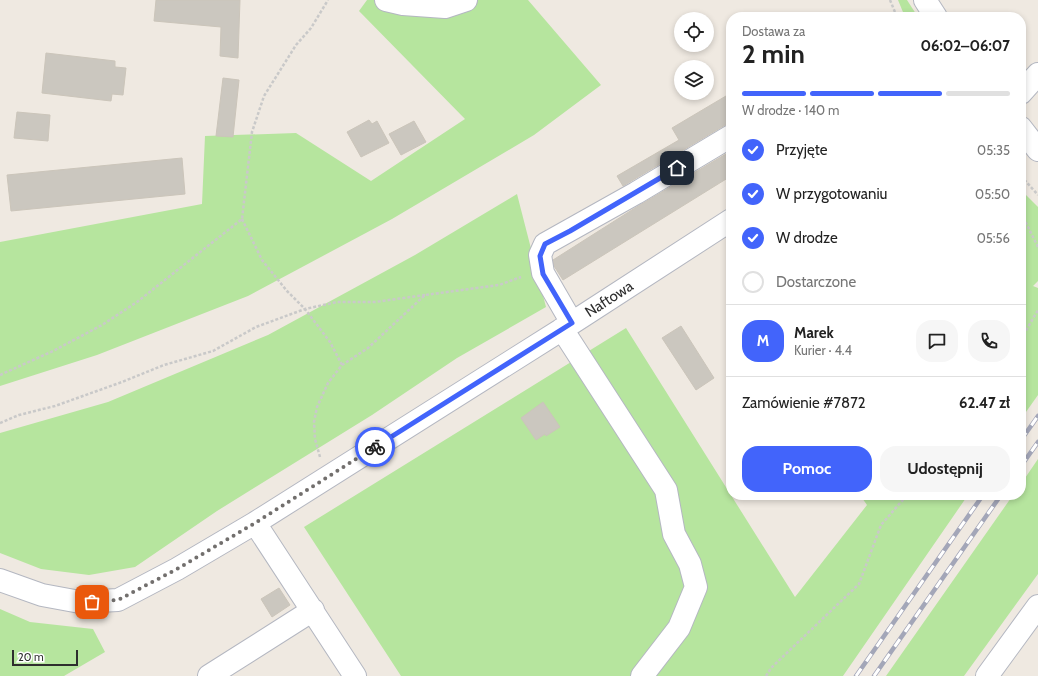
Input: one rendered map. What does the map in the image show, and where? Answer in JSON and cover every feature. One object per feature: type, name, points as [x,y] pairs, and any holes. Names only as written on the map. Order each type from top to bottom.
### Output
[{"type":"street","points":[[386,0],[403,4],[445,7],[466,0]]},
{"type":"street","points":[[925,0],[933,12]]},
{"type":"street","points":[[1026,87],[1038,74]]},
{"type":"street","points":[[1026,134],[1038,150]]},
{"type":"street","points":[[642,676],[679,628],[696,587],[690,564],[674,534],[666,490],[567,326],[543,274],[540,256],[545,244],[636,193],[726,139]]},
{"type":"street","name":"Naftowa","points":[[0,580],[42,595],[80,602],[118,600],[177,569],[255,523],[567,326],[726,223]]},
{"type":"street","points":[[255,523],[355,676]]},
{"type":"street","points":[[987,676],[1038,606]]},
{"type":"street","points":[[209,676],[313,610]]},
{"type":"path","points":[[328,0],[311,28],[296,45],[261,104],[252,132],[242,219],[262,260],[287,291],[305,309],[330,342],[342,365]]},
{"type":"path","points":[[890,0],[895,12]]},
{"type":"path","points":[[1026,182],[1038,195]]},
{"type":"path","points":[[0,374],[53,351],[102,325],[137,302],[242,219]]},
{"type":"path","points":[[1026,223],[1038,247]]},
{"type":"path","points":[[0,423],[18,415],[55,406],[164,365],[213,351],[256,327],[305,309],[337,302],[375,302],[425,296],[499,285],[528,274],[543,274]]},
{"type":"path","points":[[321,460],[315,439],[314,422],[317,407],[328,383],[342,365],[368,348],[425,296]]},
{"type":"path","points":[[1026,331],[1038,310]]},
{"type":"path","points":[[766,676],[771,668],[859,584],[882,525],[903,500]]},
{"type":"green space","points":[[367,0],[528,0],[601,85],[534,135],[392,219],[248,296],[97,355],[0,386],[0,242],[202,204],[205,136],[296,133],[371,181],[465,119],[359,11]]},
{"type":"green space","points":[[898,0],[907,0],[915,12],[903,12]]},
{"type":"green space","points":[[517,194],[546,307],[457,358],[372,415],[217,511],[135,567],[89,575],[41,569],[0,553],[0,433],[108,402],[268,335],[415,255]]},
{"type":"green space","points":[[1026,195],[1038,207],[1038,281],[1033,286],[1038,288],[1038,395],[1026,412]]},
{"type":"green space","points":[[626,328],[726,487],[726,500],[734,500],[795,597],[867,505],[864,500],[965,500],[843,676],[401,676],[304,527]]},
{"type":"green space","points":[[1038,459],[1038,574],[964,676],[886,676],[1009,500],[1026,500],[1026,477]]},
{"type":"green space","points":[[0,609],[30,622],[93,629],[105,652],[64,676],[0,676]]},
{"type":"building","points":[[156,0],[240,0],[238,58],[220,56],[221,27],[154,21]]},
{"type":"building","points":[[46,53],[115,61],[115,67],[126,68],[123,95],[112,94],[111,101],[42,93]]},
{"type":"building","points":[[223,78],[239,80],[233,137],[216,136]]},
{"type":"building","points":[[726,96],[726,125],[623,186],[617,176],[679,140],[672,128]]},
{"type":"building","points":[[17,112],[50,115],[48,141],[14,138]]},
{"type":"building","points":[[369,120],[372,124],[377,121],[389,143],[361,157],[347,132]]},
{"type":"building","points":[[414,121],[426,142],[401,155],[389,134]]},
{"type":"building","points":[[726,154],[726,179],[563,280],[554,266],[553,260],[635,208]]},
{"type":"building","points":[[182,158],[185,194],[11,211],[7,175]]},
{"type":"building","points":[[681,326],[714,378],[696,390],[662,338]]},
{"type":"building","points":[[543,402],[560,427],[546,436],[545,434],[536,440],[521,418]]},
{"type":"building","points":[[279,588],[290,605],[272,617],[261,599]]},
{"type":"railway","points":[[1026,433],[1038,416]]},
{"type":"railway","points":[[1026,459],[1038,442]]},
{"type":"railway","points":[[856,676],[979,500]]},
{"type":"railway","points":[[874,676],[997,500]]},
{"type":"way so far","points":[[92,602],[118,600],[177,569],[255,523],[375,447]]},
{"type":"route","points":[[375,447],[572,323],[543,274],[540,256],[545,244],[570,231],[677,168]]}]
